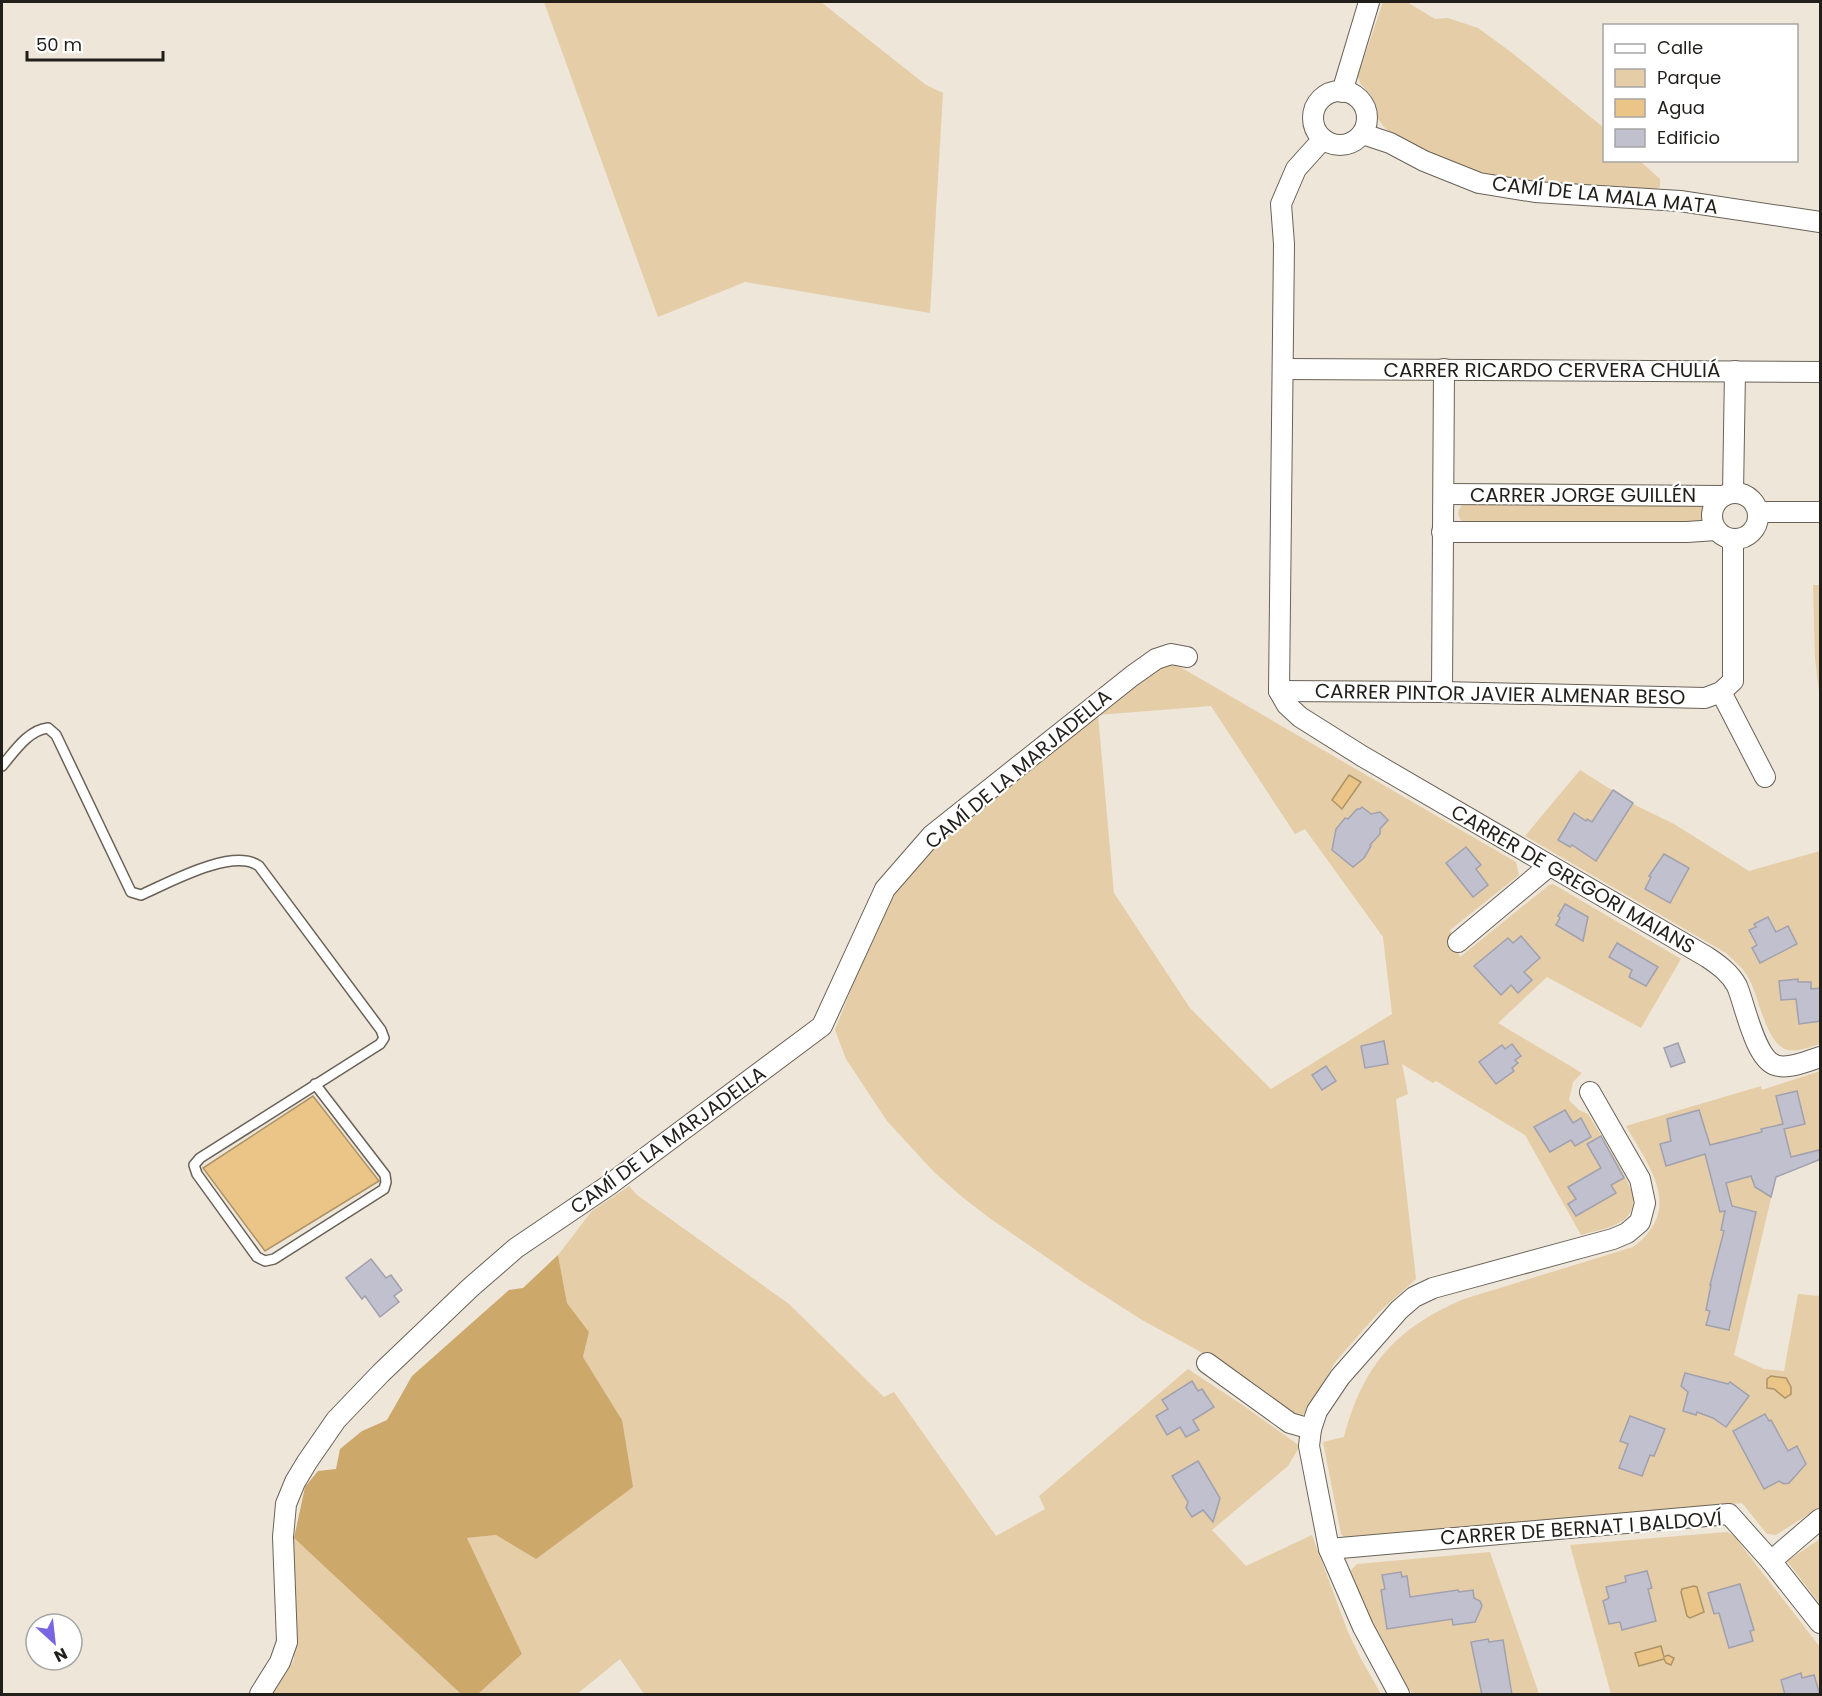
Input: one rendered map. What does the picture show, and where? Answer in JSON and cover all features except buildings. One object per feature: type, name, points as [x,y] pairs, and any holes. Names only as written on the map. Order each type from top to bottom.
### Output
[{"type":"street","points":[[1342,92],[1369,2]]},
{"type":"street","points":[[1342,92],[1357,98],[1363,104],[1367,120],[1363,134],[1347,144],[1338,145],[1323,139],[1314,125],[1316,108],[1326,96],[1342,92]]},
{"type":"street","name":"CAMÍ DE LA MALA MATA","points":[[1363,134],[1390,143],[1424,162],[1479,183],[1535,192],[1680,201],[1821,222]]},
{"type":"street","points":[[1283,698],[1284,244],[1281,204],[1296,169],[1323,139]]},
{"type":"street","name":"CARRER RICARDO CERVERA CHULIÁ","points":[[1283,369],[1821,372]]},
{"type":"street","points":[[1442,692],[1444,369]]},
{"type":"street","points":[[1728,495],[1735,370]]},
{"type":"street","points":[[1724,535],[1745,538],[1753,532],[1759,520],[1751,498],[1740,493],[1728,495],[1714,505],[1712,513],[1724,535],[1733,681],[1721,693],[1765,777]]},
{"type":"street","name":"CARRER JORGE GUILLÉN","points":[[1444,495],[1728,495]]},
{"type":"street","points":[[1758,512],[1821,512]]},
{"type":"street","name":"CARRER JORGE GUILLÉN","points":[[1442,532],[1687,532],[1724,535]]},
{"type":"street","name":"CAMÍ DE LA MARJADELLA","points":[[260,1695],[280,1662],[287,1642],[283,1537],[286,1504],[295,1482],[336,1420],[381,1373],[470,1288],[516,1248],[609,1185],[822,1026],[885,889],[932,835],[1156,659],[1171,654],[1186,657]]},
{"type":"street","name":"CARRER PINTOR JAVIER ALMENAR BESO","points":[[1283,698],[1442,692],[1705,698],[1721,693]]},
{"type":"street","name":"CARRER DE GREGORI MAIANS","points":[[1283,698],[1300,717],[1362,756],[1726,970],[1736,986],[1764,1057],[1774,1065],[1789,1066],[1821,1057]]},
{"type":"street","points":[[1458,942],[1549,866]]},
{"type":"street","points":[[1399,1695],[1363,1627],[1329,1549],[1309,1446],[1311,1429],[1317,1411],[1340,1377],[1390,1319],[1414,1297],[1433,1288],[1613,1239],[1628,1233],[1640,1222],[1645,1203],[1640,1179],[1590,1092]]},
{"type":"street","points":[[1207,1363],[1290,1423],[1311,1429]]},
{"type":"street","name":"CARRER DE BERNAT I BALDOVÍ","points":[[1329,1549],[1729,1514],[1821,1623]]},
{"type":"street","points":[[1771,1561],[1821,1519]]},
{"type":"lane","points":[[2,766],[38,729],[48,728],[56,735],[131,892],[141,895],[218,862],[239,859],[252,861],[259,866],[381,1030],[384,1038],[380,1044],[315,1084],[200,1158],[195,1165],[197,1173],[257,1257],[265,1261],[274,1259],[384,1189],[386,1182],[385,1175],[315,1084]]},
{"type":"green space","points":[[544,2],[821,2],[926,85],[943,93],[930,313],[745,282],[658,317]]},
{"type":"green space","points":[[1383,2],[1407,2],[1435,19],[1448,18],[1478,28],[1603,127],[1603,162],[1641,162],[1660,179],[1660,187],[1654,190],[1507,181],[1449,164],[1398,138],[1384,127],[1377,117],[1372,97],[1360,83],[1358,76]]},
{"type":"green space","points":[[1465,503],[1700,505],[1704,507],[1707,515],[1704,523],[1465,524],[1458,514]]},
{"type":"green space","points":[[1813,585],[1820,585],[1820,701],[1815,658]]},
{"type":"green space","points":[[1175,664],[1516,862],[1519,875],[1450,930],[1460,957],[1553,884],[1681,959],[1641,1028],[1547,977],[1498,1023],[1582,1073],[1573,1082],[1569,1100],[1579,1110],[1588,1114],[1621,1168],[1633,1197],[1632,1209],[1627,1217],[1610,1227],[1581,1235],[1525,1135],[1436,1081],[1433,1083],[1402,1064],[1408,1094],[1396,1099],[1416,1279],[1379,1312],[1336,1361],[1302,1417],[1298,1417],[1199,1351],[1142,1320],[1081,1281],[961,1196],[933,1171],[887,1121],[846,1059],[835,1030],[872,936],[897,890],[905,881],[949,833],[1137,680],[1165,665]],"holes":[[[1211,706],[1295,834],[1305,829],[1383,937],[1392,1014],[1271,1089],[1190,1008],[1114,893],[1098,715]]]},
{"type":"green space","points":[[1580,770],[1637,806],[1674,824],[1749,871],[1820,851],[1820,1044],[1796,1050],[1788,1050],[1780,1046],[1769,1030],[1748,977],[1726,953],[1525,836]]},
{"type":"green space","points":[[1820,1071],[1820,1159],[1776,1177],[1734,1355],[1764,1369],[1784,1371],[1798,1294],[1820,1296],[1820,1507],[1776,1535],[1767,1534],[1742,1503],[1345,1538],[1341,1534],[1323,1442],[1344,1437],[1361,1389],[1372,1369],[1401,1336],[1440,1310],[1464,1299],[1633,1247],[1648,1233],[1657,1218],[1660,1203],[1658,1188],[1626,1126],[1761,1086],[1762,1090]]},
{"type":"green space","points":[[629,1186],[637,1195],[789,1304],[884,1397],[894,1392],[996,1536],[1045,1509],[1039,1496],[1188,1369],[1241,1404],[1300,1446],[1288,1466],[1212,1530],[1246,1566],[1312,1535],[1348,1632],[1381,1694],[644,1694],[620,1659],[577,1694],[478,1694],[522,1654],[467,1538],[496,1535],[536,1559],[622,1420],[583,1357],[589,1332],[567,1303],[558,1255],[592,1211]]},
{"type":"green space","points":[[1727,1532],[1734,1536],[1820,1647],[1820,1694],[1611,1694],[1570,1545]]},
{"type":"green space","points":[[294,1538],[461,1694],[271,1694],[294,1660]]},
{"type":"green space","points":[[1820,1539],[1820,1604],[1787,1561]]},
{"type":"green space","points":[[1490,1552],[1539,1694],[1413,1694],[1385,1652],[1351,1570],[1357,1564]]},
{"type":"shaded area","points":[[558,1255],[567,1303],[589,1332],[583,1357],[622,1420],[633,1487],[536,1559],[496,1535],[467,1538],[522,1654],[478,1694],[461,1694],[294,1538],[305,1487],[318,1471],[336,1469],[340,1449],[362,1431],[387,1420],[412,1376],[509,1290],[523,1288]]},
{"type":"water","points":[[1349,775],[1361,782],[1342,809],[1332,800]]},
{"type":"water","points":[[313,1096],[379,1181],[265,1251],[203,1168]]},
{"type":"water","points":[[1771,1376],[1786,1378],[1791,1387],[1791,1394],[1785,1398],[1774,1389],[1767,1388],[1767,1379]]},
{"type":"water","points":[[1697,1587],[1704,1612],[1690,1618],[1687,1616],[1681,1592],[1682,1589]]},
{"type":"water","points":[[1661,1646],[1664,1657],[1668,1655],[1674,1658],[1671,1665],[1664,1659],[1639,1666],[1635,1653]]}]
